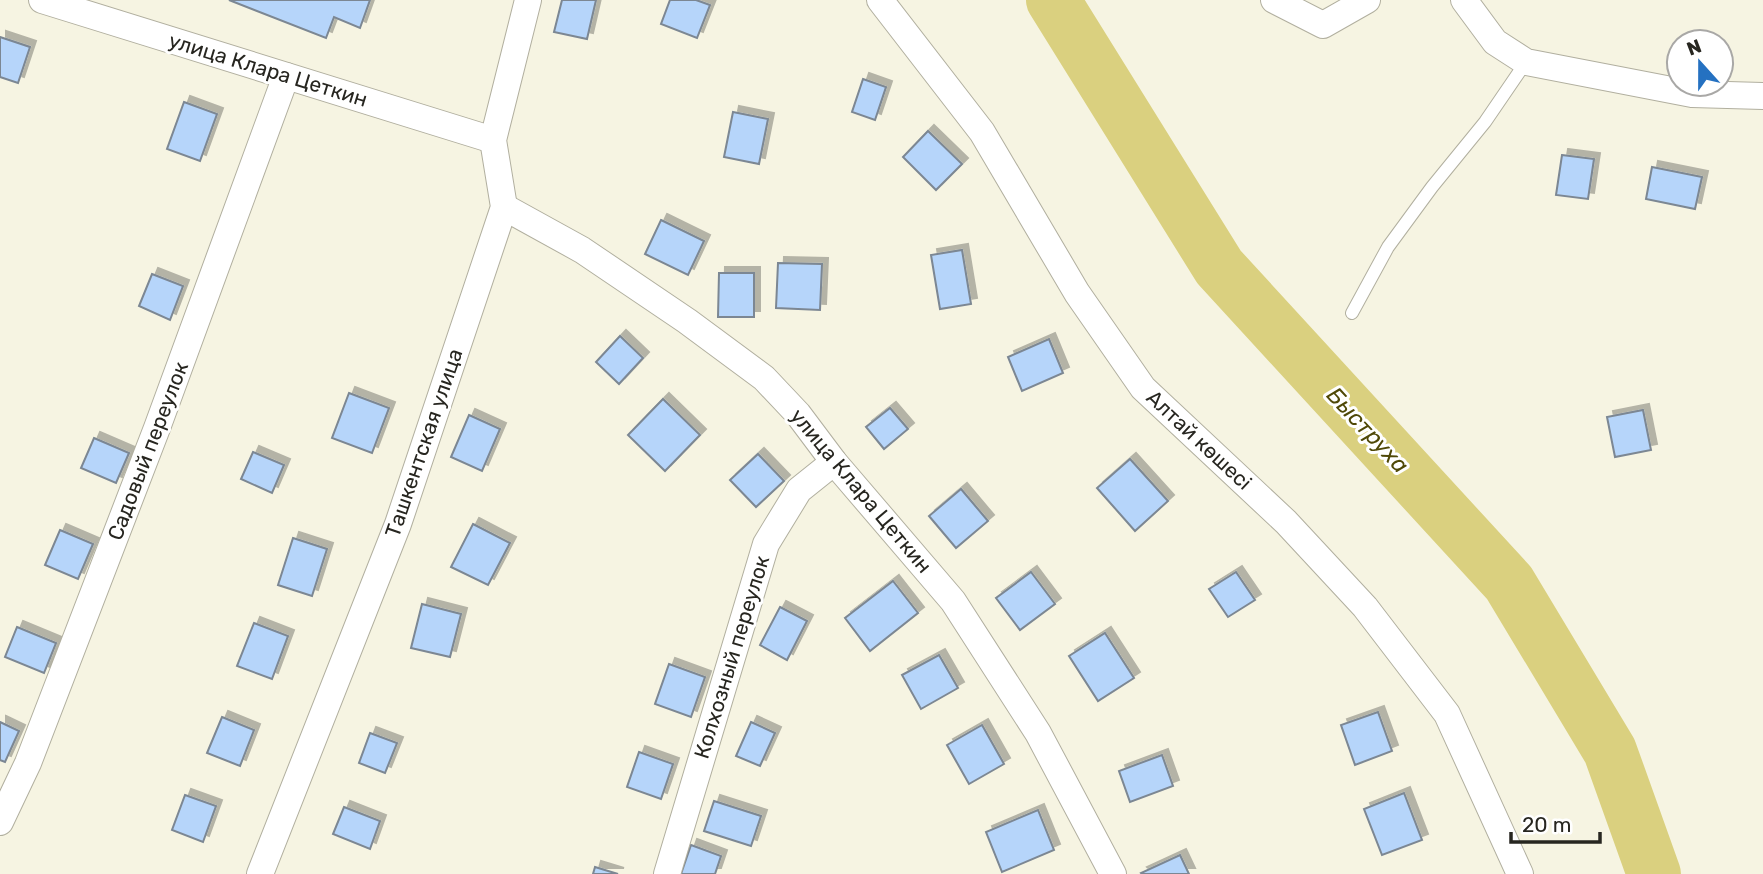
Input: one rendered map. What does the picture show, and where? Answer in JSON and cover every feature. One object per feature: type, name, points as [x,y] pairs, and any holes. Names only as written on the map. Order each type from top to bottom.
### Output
[{"type":"street","name":"улица Клара Цеткин","points":[[42,0],[493,140]]},
{"type":"street","name":"Ташкентская улица","points":[[260,874],[398,524],[504,207],[493,140],[528,0]]},
{"type":"street","name":"Алтай көшесі","points":[[880,0],[982,132],[1077,293],[1143,388],[1286,523],[1365,607],[1447,714],[1520,874]]},
{"type":"street","points":[[1274,0],[1323,25],[1367,0]]},
{"type":"street","points":[[1464,0],[1495,41],[1526,62],[1692,94],[1763,96]]},
{"type":"street","name":"Садовый переулок","points":[[0,821],[28,763],[158,428],[286,76]]},
{"type":"street","name":"улица Клара Цеткин","points":[[504,207],[582,250],[687,321],[764,378],[799,414],[834,462],[953,601],[1038,733],[1113,874]]},
{"type":"street","name":"Колхозный переулок","points":[[667,874],[765,544],[799,490],[834,462]]},
{"type":"lane","points":[[1352,313],[1388,247],[1485,122],[1526,62]]},
{"type":"building","points":[[229,0],[370,0],[360,28],[334,17],[326,38]]},
{"type":"building","points":[[562,0],[596,0],[587,39],[554,32]]},
{"type":"building","points":[[670,0],[696,0],[710,5],[697,38],[661,24]]},
{"type":"building","points":[[0,37],[30,47],[18,83],[0,77]]},
{"type":"building","points":[[863,79],[886,87],[875,120],[852,112]]},
{"type":"building","points":[[184,102],[217,114],[200,161],[167,149]]},
{"type":"building","points":[[733,112],[768,119],[759,164],[724,157]]},
{"type":"building","points":[[928,131],[962,164],[936,190],[903,157]]},
{"type":"building","points":[[1562,155],[1594,159],[1588,199],[1556,195]]},
{"type":"building","points":[[1652,167],[1702,177],[1695,209],[1646,199]]},
{"type":"building","points":[[661,220],[704,241],[688,275],[645,254]]},
{"type":"building","points":[[962,250],[971,304],[940,309],[931,255]]},
{"type":"building","points":[[778,263],[822,264],[820,310],[776,308]]},
{"type":"building","points":[[719,273],[754,273],[754,317],[718,317]]},
{"type":"building","points":[[152,274],[183,286],[170,320],[139,306]]},
{"type":"building","points":[[620,336],[643,358],[619,384],[596,362]]},
{"type":"building","points":[[1049,339],[1063,373],[1022,391],[1008,357]]},
{"type":"building","points":[[349,393],[389,408],[372,453],[332,438]]},
{"type":"building","points":[[663,399],[700,435],[665,471],[628,435]]},
{"type":"building","points":[[890,408],[908,429],[884,449],[866,427]]},
{"type":"building","points":[[1643,410],[1651,450],[1615,457],[1607,417]]},
{"type":"building","points":[[469,415],[500,429],[482,471],[451,457]]},
{"type":"building","points":[[94,438],[129,453],[116,483],[81,468]]},
{"type":"building","points":[[253,452],[284,465],[272,493],[241,479]]},
{"type":"building","points":[[758,454],[784,481],[756,507],[730,480]]},
{"type":"building","points":[[1130,459],[1168,501],[1135,531],[1097,488]]},
{"type":"building","points":[[961,489],[988,521],[956,548],[929,516]]},
{"type":"building","points":[[473,524],[510,543],[488,585],[451,567]]},
{"type":"building","points":[[60,530],[93,544],[78,579],[45,565]]},
{"type":"building","points":[[293,538],[327,549],[312,596],[278,585]]},
{"type":"building","points":[[1031,572],[1055,604],[1020,630],[996,598]]},
{"type":"building","points":[[1236,572],[1255,600],[1228,617],[1209,589]]},
{"type":"building","points":[[893,581],[918,613],[870,651],[845,618]]},
{"type":"building","points":[[422,604],[461,614],[450,657],[411,648]]},
{"type":"building","points":[[780,607],[807,621],[787,660],[760,645]]},
{"type":"building","points":[[254,623],[288,636],[272,679],[237,666]]},
{"type":"building","points":[[17,627],[56,643],[44,673],[5,657]]},
{"type":"building","points":[[1105,633],[1134,678],[1098,701],[1069,656]]},
{"type":"building","points":[[939,655],[958,688],[921,709],[902,675]]},
{"type":"building","points":[[669,664],[705,677],[691,717],[655,704]]},
{"type":"building","points":[[1378,712],[1392,751],[1355,765],[1341,725]]},
{"type":"building","points":[[222,717],[254,730],[240,766],[207,753]]},
{"type":"building","points":[[0,722],[19,731],[5,762],[0,760]]},
{"type":"building","points":[[751,722],[775,733],[760,766],[736,756]]},
{"type":"building","points":[[982,725],[1004,764],[969,784],[947,745]]},
{"type":"building","points":[[370,733],[397,743],[385,773],[359,763]]},
{"type":"building","points":[[639,752],[673,764],[661,799],[627,787]]},
{"type":"building","points":[[1162,755],[1173,786],[1130,802],[1119,771]]},
{"type":"building","points":[[1404,793],[1422,840],[1382,855],[1364,809]]},
{"type":"building","points":[[185,795],[216,806],[203,842],[172,830]]},
{"type":"building","points":[[714,801],[761,816],[751,846],[704,831]]},
{"type":"building","points":[[344,807],[380,821],[370,849],[333,834]]},
{"type":"building","points":[[1038,810],[1054,850],[1002,872],[986,832]]},
{"type":"building","points":[[691,845],[721,856],[715,874],[681,874]]},
{"type":"building","points":[[1180,855],[1189,874],[1141,873]]},
{"type":"building","points":[[595,867],[618,874],[593,874]]},
{"type":"waterway","name":"Быструха","points":[[1053,0],[1219,267],[1509,583],[1610,751],[1654,874]]}]
